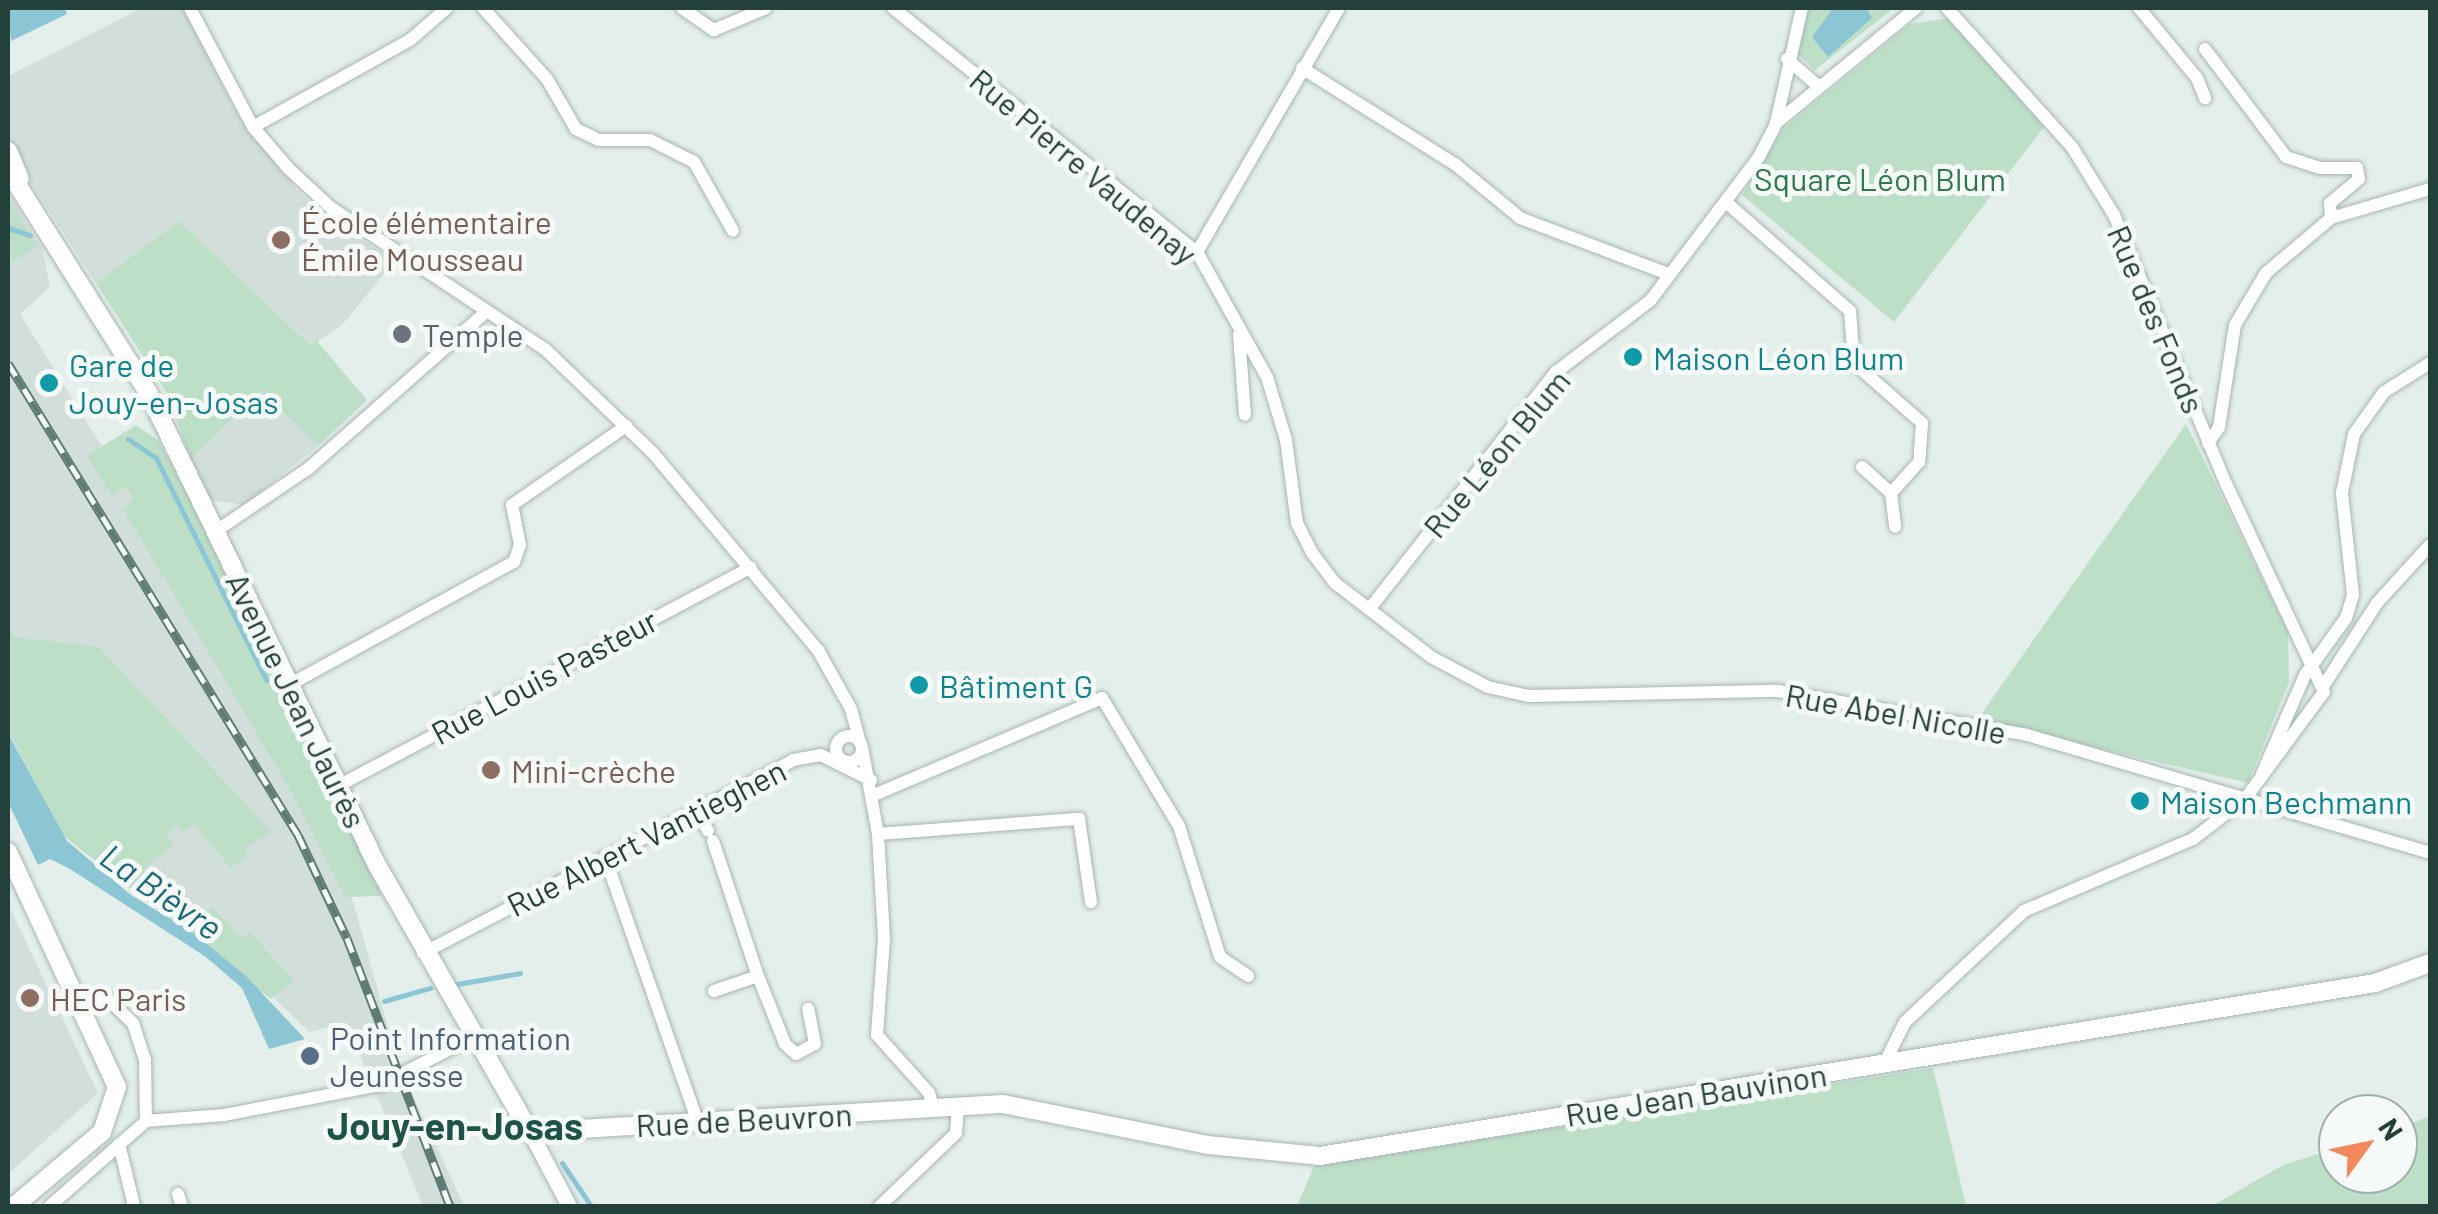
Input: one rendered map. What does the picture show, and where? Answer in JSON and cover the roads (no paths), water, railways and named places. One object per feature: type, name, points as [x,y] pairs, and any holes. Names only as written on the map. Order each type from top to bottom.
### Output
[{"type":"main road","name":"Avenue Jean Jaurès","points":[[8,151],[23,194]]},
{"type":"main road","name":"Avenue Jean Jaurès","points":[[8,170],[149,394],[338,786],[424,953],[530,1132]]},
{"type":"main road","points":[[8,852],[83,1006],[117,1087],[110,1120],[14,1206]]},
{"type":"main road","name":"Rue Jean Bauvinon","points":[[958,1106],[1003,1104],[1208,1145],[1320,1156],[2376,983],[2430,963]]},
{"type":"main road","name":"Rue de Beuvron","points":[[530,1132],[958,1106]]},
{"type":"street","points":[[190,8],[254,127],[330,207],[546,350],[626,426],[751,567],[824,658],[861,745],[874,795],[884,939],[877,1035],[934,1107]]},
{"type":"street","points":[[254,127],[410,40],[446,8]]},
{"type":"street","points":[[483,8],[546,79],[576,128],[599,140],[650,140],[694,162],[733,231]]},
{"type":"street","points":[[682,8],[714,30],[766,8]]},
{"type":"street","name":"Rue Pierre Vaudenay","points":[[892,8],[1196,252],[1266,377],[1286,440],[1297,523],[1335,584],[1372,607]]},
{"type":"street","points":[[1196,252],[1338,8]]},
{"type":"street","points":[[1776,123],[1787,59],[1802,8]]},
{"type":"street","name":"Rue Léon Blum","points":[[1372,607],[1537,393],[1631,320],[1727,203],[1776,123],[1817,85],[1916,8]]},
{"type":"street","name":"Rue des Fonds","points":[[1947,8],[2072,148],[2108,205],[2149,287],[2208,442],[2324,685]]},
{"type":"street","points":[[2140,8],[2197,78],[2205,98]]},
{"type":"street","points":[[2204,49],[2286,158],[2320,168],[2357,168],[2358,179],[2330,203],[2331,218]]},
{"type":"street","points":[[1787,59],[1817,85]]},
{"type":"street","points":[[1302,68],[1456,165],[1520,218],[1668,274]]},
{"type":"street","points":[[2208,442],[2219,427],[2235,324],[2266,273],[2331,218],[2430,189]]},
{"type":"street","points":[[1727,203],[1850,311],[1854,363],[1922,423],[1920,462],[1891,492]]},
{"type":"street","points":[[216,531],[309,468],[487,312]]},
{"type":"street","points":[[1239,334],[1245,415]]},
{"type":"street","points":[[2262,774],[2305,674],[2315,665],[2353,595],[2342,493],[2354,434],[2384,392],[2430,363]]},
{"type":"street","points":[[289,685],[514,562],[520,544],[512,505],[626,426]]},
{"type":"street","points":[[1862,467],[1891,492],[1895,527]]},
{"type":"street","points":[[1884,1064],[1905,1022],[2024,911],[2193,839],[2244,799],[2377,603],[2430,546]]},
{"type":"street","name":"Rue Louis Pasteur","points":[[338,786],[751,567]]},
{"type":"street","name":"Rue Abel Nicolle","points":[[1372,607],[1431,658],[1488,687],[1528,696],[1778,691],[2027,735],[2430,853]]},
{"type":"street","points":[[874,795],[1102,698],[1179,826],[1220,957],[1248,976]]},
{"type":"street","points":[[792,760],[842,738],[861,745]]},
{"type":"street","points":[[842,738],[836,748],[840,759],[852,770]]},
{"type":"street","points":[[840,759],[855,761],[861,745]]},
{"type":"street","name":"Rue Albert Vantieghen","points":[[424,953],[792,760],[821,755],[871,780]]},
{"type":"street","points":[[696,810],[710,836],[785,1044],[796,1054],[815,1044],[808,1009]]},
{"type":"street","points":[[878,834],[1079,819],[1091,902]]},
{"type":"street","points":[[605,858],[696,1119]]},
{"type":"street","points":[[714,992],[758,976]]},
{"type":"street","points":[[83,1006],[108,999],[133,1023],[145,1059],[146,1121]]},
{"type":"street","points":[[50,1206],[146,1121],[224,1115],[380,1084],[474,1037]]},
{"type":"street","points":[[880,1206],[956,1133],[958,1106]]},
{"type":"street","name":"Avenue Jean Jaurès","points":[[530,1132],[569,1206]]},
{"type":"street","points":[[119,1144],[134,1206]]},
{"type":"water","points":[[8,8],[65,8],[67,14],[11,41]]},
{"type":"water","points":[[1833,8],[1866,8],[1872,18],[1828,57],[1812,37]]},
{"type":"water","points":[[8,734],[67,841],[131,895],[192,932],[246,976],[305,1039],[269,1049],[242,988],[206,957],[70,869],[50,859],[38,865],[8,802]]},
{"type":"waterway","name":"La Bièvre","points":[[8,228],[30,235]]},
{"type":"waterway","points":[[128,439],[156,458],[266,680]]},
{"type":"waterway","name":"La Bièvre","points":[[452,985],[520,973]]},
{"type":"waterway","name":"La Bièvre","points":[[384,1001],[430,988]]},
{"type":"waterway","name":"La Bièvre","points":[[562,1163],[591,1206]]},
{"type":"railway","points":[[8,363],[298,835],[347,938],[450,1206]]},
{"type":"place","name":"École élémentaire Émile Mousseau","points":[[281,240]]},
{"type":"place","name":"Temple","points":[[402,334]]},
{"type":"place","name":"Maison Léon Blum","points":[[1633,357]]},
{"type":"place","name":"Gare de Jouy-en-Josas","points":[[49,383]]},
{"type":"place","name":"Bâtiment G","points":[[919,685]]},
{"type":"place","name":"Mini-crèche","points":[[491,770]]},
{"type":"place","name":"Maison Bechmann","points":[[2140,801]]},
{"type":"place","name":"HEC Paris","points":[[30,998]]},
{"type":"place","name":"Point Information Jeunesse","points":[[310,1056]]},
{"type":"district","name":"Jouy-en-Josas","points":[[455,1126]]},
{"type":"park label","name":"Square Léon Blum","points":[[1880,178]]}]
